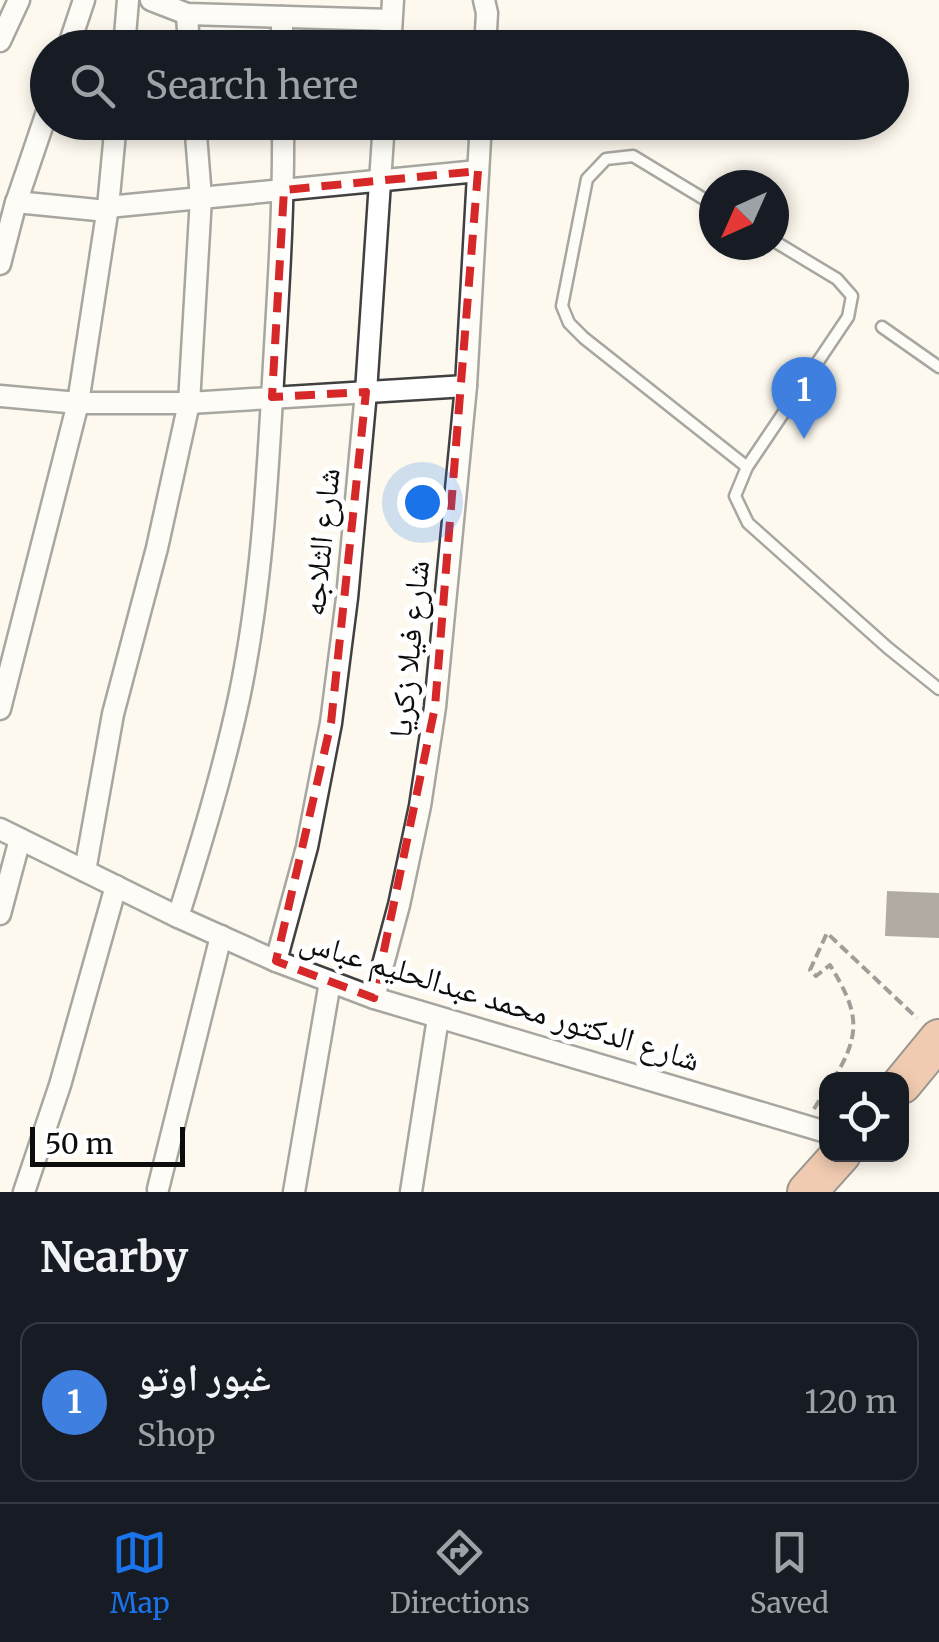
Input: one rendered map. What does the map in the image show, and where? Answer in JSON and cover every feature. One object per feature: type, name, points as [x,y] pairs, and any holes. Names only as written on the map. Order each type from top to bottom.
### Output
[{"type":"highway","points":[[909,1072],[932,1032]]},
{"type":"highway","points":[[807,1192],[834,1162]]},
{"type":"street","points":[[0,41],[18,0]]},
{"type":"street","points":[[74,30],[84,0]]},
{"type":"street","points":[[126,30],[128,0]]},
{"type":"street","points":[[151,0],[187,14],[282,17],[392,10]]},
{"type":"street","points":[[484,0],[486,30]]},
{"type":"street","points":[[187,14],[188,30]]},
{"type":"street","points":[[282,17],[282,30]]},
{"type":"street","points":[[0,264],[10,203],[35,140]]},
{"type":"street","points":[[0,709],[78,402],[108,209],[114,140]]},
{"type":"street","points":[[85,871],[112,714],[157,548],[189,402],[201,198],[196,140]]},
{"type":"street","points":[[178,917],[240,696],[256,599],[267,500],[283,140]]},
{"type":"street","name":"شارع الثلاجه","points":[[276,961],[307,847],[332,723],[366,392],[383,140]]},
{"type":"street","name":"شارع فيلا زكريا","points":[[374,998],[420,806],[435,707],[466,386],[480,140]]},
{"type":"street","points":[[10,203],[108,209],[478,171]]},
{"type":"street","points":[[0,396],[78,402],[189,402],[466,386]]},
{"type":"street","name":"شارع الدكتور محمد عبدالحليم عباس","points":[[0,829],[178,917],[330,982],[438,1018],[819,1130]]},
{"type":"street","points":[[0,914],[20,839]]},
{"type":"street","points":[[24,1192],[60,1085],[116,886]]},
{"type":"street","points":[[158,1189],[221,936]]},
{"type":"street","points":[[294,1192],[330,982]]},
{"type":"street","points":[[411,1192],[438,1018]]},
{"type":"lane","points":[[699,196],[633,156],[606,159],[587,179],[562,306],[569,323],[584,338],[747,467]]},
{"type":"lane","points":[[789,250],[837,279],[852,296],[848,317],[747,467],[736,496],[748,522],[939,690]]},
{"type":"lane","points":[[882,327],[939,367]]},
{"type":"path","points":[[837,1072],[852,1040],[853,1016],[847,993],[830,965],[816,976],[810,970],[827,934],[932,1032]]},
{"type":"highlighted area","points":[[478,171],[435,707],[374,998],[276,961],[331,723],[366,392],[272,397],[284,190]]},
{"type":"building","points":[[887,891],[939,893],[939,938],[885,936]]},
{"type":"place","name":"غبور اوتو","points":[[804,439]]}]
